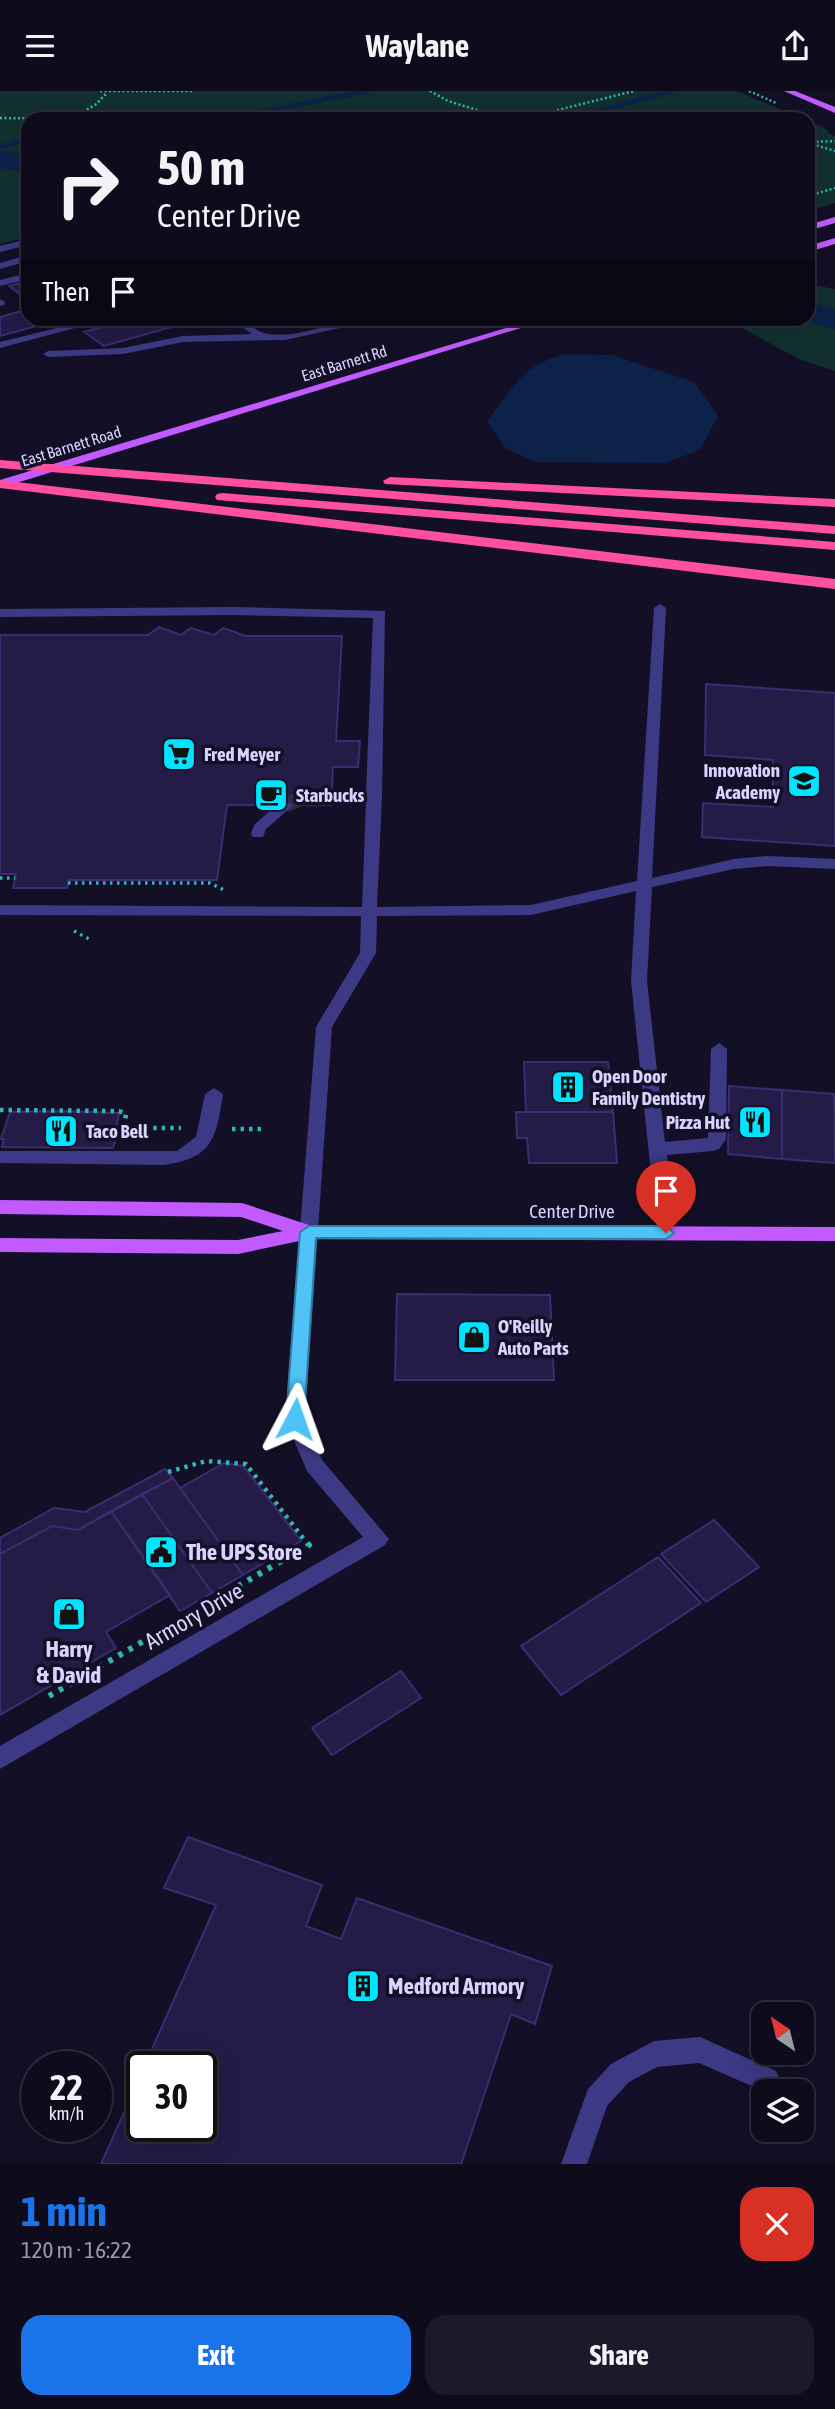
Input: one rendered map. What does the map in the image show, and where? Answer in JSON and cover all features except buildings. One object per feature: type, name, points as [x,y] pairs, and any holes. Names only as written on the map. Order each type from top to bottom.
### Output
[{"type":"highway","points":[[0,464],[217,472],[835,503]]},
{"type":"highway","points":[[0,464],[835,530]]},
{"type":"highway","points":[[0,483],[835,546]]},
{"type":"highway","points":[[0,483],[835,584]]},
{"type":"main road","points":[[788,91],[835,110]]},
{"type":"main road","points":[[815,226],[835,220]]},
{"type":"main road","points":[[815,247],[835,241]]},
{"type":"main road","name":"East Barnett Rd","points":[[151,438],[522,326]]},
{"type":"main road","name":"East Barnett Road","points":[[0,483],[151,438]]},
{"type":"main road","name":"Center Drive","points":[[0,1207],[242,1210],[309,1232]]},
{"type":"main road","name":"Center Drive","points":[[0,1245],[238,1247],[309,1232],[835,1234]]},
{"type":"street","points":[[0,249],[21,244]]},
{"type":"street","points":[[0,266],[21,260]]},
{"type":"street","points":[[0,283],[21,278]]},
{"type":"street","points":[[0,345],[76,326]]},
{"type":"street","points":[[246,326],[263,337]]},
{"type":"street","points":[[320,328],[325,326]]},
{"type":"street","points":[[48,354],[123,351],[183,339],[285,337],[332,326]]},
{"type":"street","points":[[660,608],[639,981],[666,1233]]},
{"type":"street","points":[[0,613],[234,611],[380,614],[372,913],[365,961],[324,1027],[309,1232]]},
{"type":"street","points":[[331,799],[375,797]]},
{"type":"street","points":[[258,834],[260,828],[285,805]]},
{"type":"street","points":[[0,910],[509,912],[531,910],[734,864],[768,861],[835,864]]},
{"type":"street","points":[[656,1149],[702,1148],[712,1145],[717,1139],[719,1049]]},
{"type":"street","points":[[0,1157],[164,1159],[187,1155],[203,1144],[207,1136],[214,1094]]},
{"type":"street","name":"Armory Drive","points":[[0,1758],[378,1539],[314,1465],[295,1419],[309,1232]]},
{"type":"street","points":[[574,2164],[597,2098],[620,2073],[654,2054],[700,2050],[765,2079]]},
{"type":"path","points":[[100,91],[193,91]]},
{"type":"path","points":[[430,91],[448,101],[483,112]]},
{"type":"path","points":[[550,112],[634,91]]},
{"type":"path","points":[[83,112],[107,93]]},
{"type":"path","points":[[0,118],[21,118]]},
{"type":"path","points":[[815,142],[835,141]]},
{"type":"path","points":[[815,145],[835,151]]},
{"type":"path","points":[[815,194],[835,188]]},
{"type":"path","points":[[0,879],[15,879]]},
{"type":"path","points":[[68,883],[210,883],[228,891]]},
{"type":"path","points":[[0,1110],[119,1111],[126,1114],[124,1128],[187,1129]]},
{"type":"path","points":[[230,1129],[263,1129]]},
{"type":"path","points":[[48,1697],[309,1545],[246,1464],[227,1460],[187,1462],[168,1472]]},
{"type":"green space","points":[[0,91],[737,91],[786,112],[21,112],[21,239],[0,244]]},
{"type":"green space","points":[[815,124],[835,136],[835,203],[815,209]]},
{"type":"green space","points":[[815,285],[835,289],[835,371],[799,359],[738,326],[815,326]]},
{"type":"water","points":[[566,354],[612,355],[694,382],[718,416],[700,450],[665,463],[537,462],[506,449],[487,421],[528,371],[538,364]]},
{"type":"waterway","points":[[260,112],[366,91]]},
{"type":"waterway","points":[[594,112],[671,91]]},
{"type":"waterway","points":[[0,147],[21,141]]},
{"type":"waterway","points":[[0,159],[21,163]]},
{"type":"waterway","points":[[815,314],[835,319]]},
{"type":"tunnel","points":[[285,805],[299,799],[331,799]]},
{"type":"place","name":"Fred Meyer","points":[[179,754]]},
{"type":"place","name":"Innovation Academy","points":[[804,781]]},
{"type":"place","name":"Starbucks","points":[[271,795]]},
{"type":"place","name":"Open Door Family Dentistry","points":[[568,1087]]},
{"type":"place","name":"Pizza Hut","points":[[755,1122]]},
{"type":"place","name":"Taco Bell","points":[[61,1131]]},
{"type":"place","name":"O'Reilly Auto Parts","points":[[474,1337]]},
{"type":"place","name":"The UPS Store","points":[[161,1552]]},
{"type":"place","name":"Harry & David","points":[[69,1614]]},
{"type":"place","name":"Medford Armory","points":[[363,1986]]},
{"type":"route","points":[[295,1419],[309,1232],[666,1233]]}]
